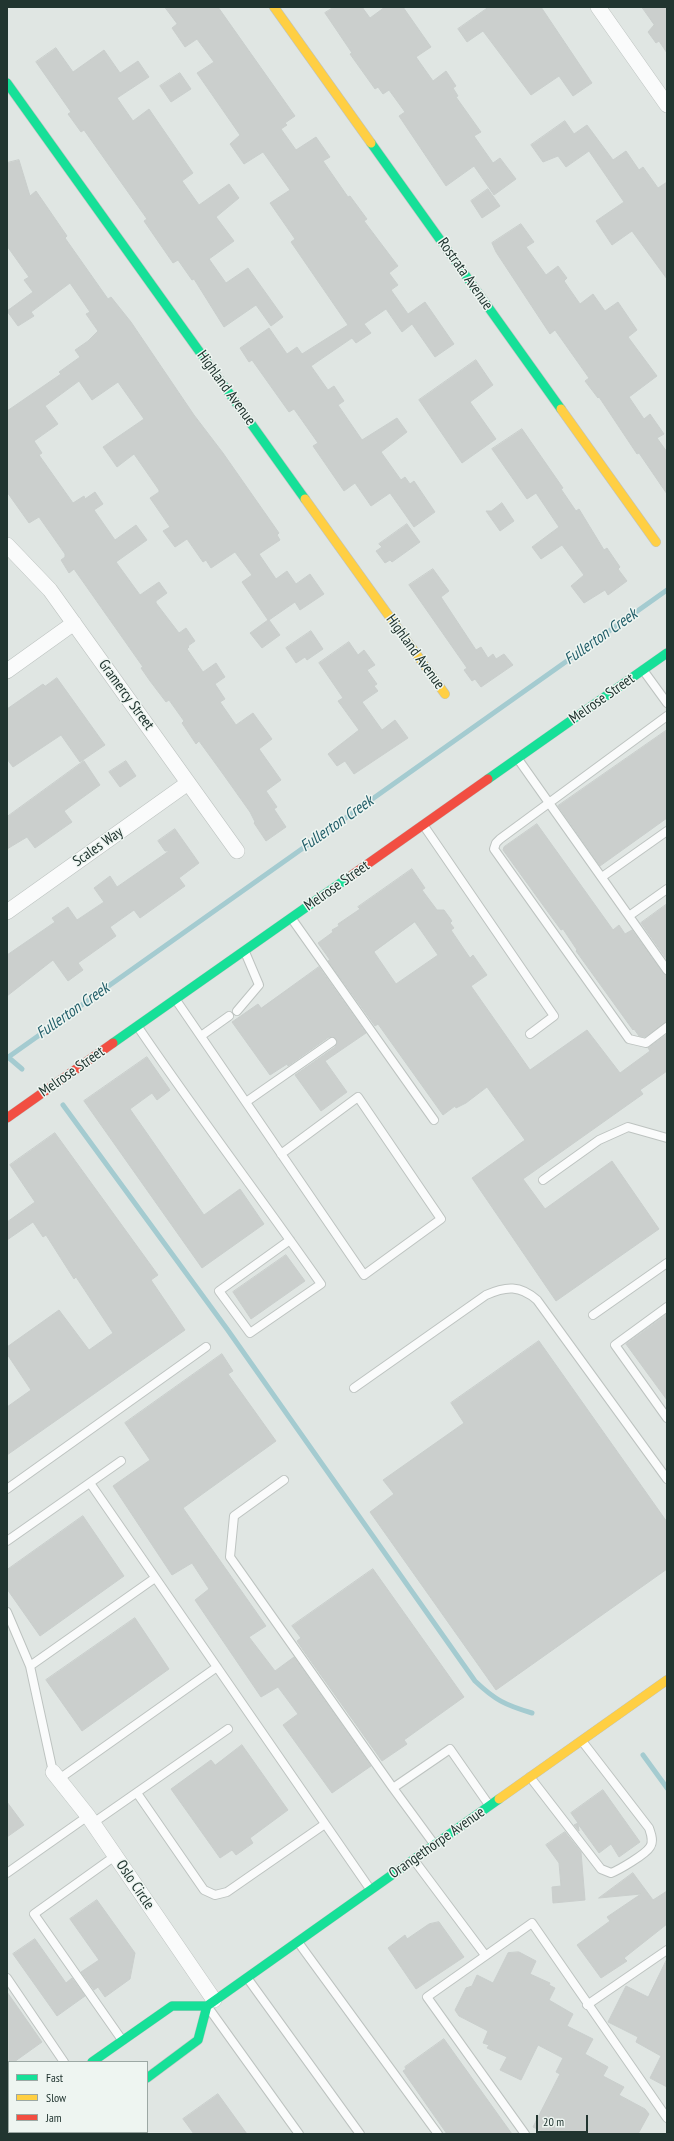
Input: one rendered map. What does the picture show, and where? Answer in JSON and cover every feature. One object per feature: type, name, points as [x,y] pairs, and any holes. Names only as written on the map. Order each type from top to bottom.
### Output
[{"type":"street","name":"Rostrata Avenue","points":[[274,7],[656,542]]},
{"type":"street","points":[[598,7],[667,105]]},
{"type":"street","name":"Highland Avenue","points":[[7,83],[445,694]]},
{"type":"street","name":"Gramercy Street","points":[[7,545],[50,590],[237,851]]},
{"type":"street","points":[[7,671],[74,623]]},
{"type":"street","name":"Melrose Street","points":[[7,1118],[667,653]]},
{"type":"street","name":"Scales Way","points":[[7,912],[188,783]]},
{"type":"street","name":"Orangethorpe Avenue","points":[[210,2003],[667,1680]]},
{"type":"street","name":"Oslo Circle","points":[[56,1776],[90,1820],[115,1856],[210,2003]]},
{"type":"street","points":[[93,2061],[172,2006],[210,2003],[198,2040],[148,2077]]},
{"type":"lane","points":[[643,670],[667,703]]},
{"type":"lane","points":[[667,716],[500,839],[496,843],[494,850],[496,855],[629,1039],[646,1043],[667,1027]]},
{"type":"lane","points":[[518,758],[667,970]]},
{"type":"lane","points":[[424,825],[554,1016],[530,1034]]},
{"type":"lane","points":[[602,878],[667,831]]},
{"type":"lane","points":[[629,916],[667,889]]},
{"type":"lane","points":[[291,918],[434,1120]]},
{"type":"lane","points":[[237,1011],[258,985],[245,951]]},
{"type":"lane","points":[[176,1000],[201,1036],[281,1154],[364,1275],[441,1219],[358,1097],[281,1154]]},
{"type":"lane","points":[[201,1036],[229,1016]]},
{"type":"lane","points":[[138,1026],[290,1240],[321,1284],[250,1333],[219,1291],[290,1240]]},
{"type":"lane","points":[[246,1102],[332,1042]]},
{"type":"lane","points":[[543,1180],[599,1140],[628,1126],[667,1138]]},
{"type":"lane","points":[[592,1315],[667,1263]]},
{"type":"lane","points":[[354,1388],[486,1295],[499,1289],[513,1288],[528,1291],[537,1300],[667,1479]]},
{"type":"lane","points":[[667,1307],[615,1345],[667,1418]]},
{"type":"lane","points":[[7,1489],[206,1347]]},
{"type":"lane","points":[[7,1541],[121,1461]]},
{"type":"lane","points":[[284,1480],[234,1516],[230,1557],[434,1845]]},
{"type":"lane","points":[[90,1483],[371,1889]]},
{"type":"lane","points":[[30,1666],[155,1578]]},
{"type":"lane","points":[[7,1612],[30,1666],[56,1776],[217,1667]]},
{"type":"lane","points":[[7,1874],[90,1820],[137,1792],[228,1729]]},
{"type":"lane","points":[[530,1777],[601,1869],[611,1873],[619,1870],[650,1848],[652,1839],[649,1828],[581,1740]]},
{"type":"lane","points":[[393,1788],[450,1749],[489,1806]]},
{"type":"lane","points":[[137,1792],[204,1890],[215,1895],[227,1892],[325,1824]]},
{"type":"lane","points":[[115,1856],[34,1914],[122,2040]]},
{"type":"lane","points":[[414,1859],[485,1955]]},
{"type":"lane","points":[[525,2134],[427,1997],[532,1923],[587,2005],[667,2118]]},
{"type":"lane","points":[[298,1941],[438,2134]]},
{"type":"lane","points":[[587,2005],[667,1950]]},
{"type":"lane","points":[[247,1977],[360,2134]]},
{"type":"lane","points":[[7,1978],[63,2061]]},
{"type":"lane","points":[[210,2003],[299,2134]]},
{"type":"building","points":[[165,7],[218,7],[295,116],[285,123],[287,125],[281,129],[296,150],[316,137],[330,157],[323,161],[348,197],[350,196],[367,219],[364,221],[398,266],[389,273],[398,285],[391,290],[408,314],[425,302],[454,344],[435,357],[412,324],[402,332],[386,309],[364,324],[371,333],[356,343],[352,338],[311,366],[328,390],[334,386],[344,401],[338,405],[362,440],[397,418],[407,432],[381,452],[401,480],[405,477],[410,484],[414,481],[435,512],[414,527],[390,493],[371,506],[355,483],[344,491],[313,446],[318,443],[294,409],[289,412],[252,360],[249,362],[240,348],[269,328],[287,354],[297,347],[302,354],[348,325],[291,242],[295,239],[270,203],[290,190],[263,152],[244,164],[230,144],[240,135],[197,73],[214,62],[197,39],[185,47],[172,28],[177,24]]},
{"type":"building","points":[[334,7],[362,7],[370,18],[385,7],[403,7],[431,47],[416,57],[433,81],[446,71],[456,86],[453,88],[458,96],[456,97],[481,132],[474,136],[493,163],[500,158],[516,179],[494,195],[474,166],[446,186],[399,116],[405,112],[389,90],[383,94],[378,87],[375,89],[350,54],[352,53],[325,13]]},
{"type":"building","points":[[489,7],[541,7],[592,83],[573,96],[559,76],[531,95],[483,31],[467,42],[458,29]]},
{"type":"building","points":[[642,7],[667,7],[667,53],[659,41],[656,43],[648,32],[654,25]]},
{"type":"building","points":[[56,48],[73,72],[104,50],[120,73],[138,61],[149,77],[117,98],[133,121],[149,109],[193,173],[182,181],[199,205],[229,184],[239,198],[216,217],[234,241],[209,259],[226,283],[248,268],[283,317],[271,326],[256,305],[224,327],[194,279],[192,280],[178,260],[173,263],[144,221],[147,219],[84,130],[81,132],[68,114],[71,112],[36,62]]},
{"type":"building","points":[[180,73],[191,89],[171,102],[160,86]]},
{"type":"building","points":[[565,121],[574,134],[587,125],[613,160],[626,151],[639,170],[643,167],[658,188],[667,182],[667,279],[632,231],[612,245],[596,221],[624,202],[589,151],[566,167],[558,156],[543,162],[531,145]]},
{"type":"building","points":[[19,160],[30,196],[36,191],[67,236],[65,238],[108,299],[111,297],[131,322],[194,415],[223,453],[279,533],[277,535],[280,540],[259,554],[276,579],[287,571],[296,584],[310,574],[324,594],[300,610],[295,602],[269,620],[280,635],[262,648],[250,633],[268,620],[242,582],[252,575],[235,552],[211,568],[206,560],[203,562],[187,539],[175,547],[163,531],[170,527],[150,498],[159,492],[159,490],[134,454],[117,467],[103,447],[144,419],[118,382],[92,400],[79,381],[45,406],[58,424],[34,441],[42,453],[39,455],[73,503],[84,496],[85,499],[95,492],[103,504],[94,510],[115,540],[136,525],[147,540],[116,562],[140,595],[159,582],[167,593],[156,601],[156,603],[179,633],[186,628],[195,641],[188,646],[189,647],[187,649],[203,672],[216,663],[225,677],[215,684],[225,699],[220,702],[236,725],[253,713],[272,739],[259,749],[281,780],[266,791],[277,807],[274,809],[286,827],[266,841],[254,823],[255,822],[250,812],[199,741],[196,744],[182,723],[184,721],[169,700],[166,702],[150,681],[141,668],[143,667],[74,569],[69,573],[61,560],[65,557],[65,554],[39,517],[29,523],[7,492],[7,411],[61,374],[59,372],[80,357],[75,350],[88,341],[98,331],[86,314],[90,312],[70,283],[31,312],[34,316],[18,326],[7,311],[33,292],[24,280],[29,277],[7,246],[7,163]]},
{"type":"building","points":[[488,189],[500,206],[482,218],[471,201]]},
{"type":"building","points":[[521,224],[534,242],[526,247],[546,275],[558,266],[567,278],[564,281],[580,304],[593,294],[605,311],[618,302],[637,330],[628,337],[657,376],[629,397],[644,419],[650,414],[664,434],[657,438],[667,452],[667,494],[639,453],[637,454],[599,397],[598,398],[585,381],[589,378],[555,330],[550,334],[496,252],[492,243]]},
{"type":"building","points":[[476,360],[493,385],[470,402],[496,439],[462,463],[419,400]]},
{"type":"building","points":[[522,429],[563,488],[561,489],[576,511],[579,509],[604,550],[607,548],[620,567],[618,569],[627,581],[608,595],[605,590],[584,603],[571,586],[584,575],[562,545],[541,559],[532,547],[559,527],[536,493],[527,499],[492,449]]},
{"type":"building","points":[[502,503],[514,521],[500,531],[486,511],[491,511]]},
{"type":"building","points":[[407,524],[420,542],[392,562],[390,560],[385,563],[376,551],[382,547],[379,544]]},
{"type":"building","points":[[433,569],[449,591],[441,597],[476,650],[481,647],[488,658],[493,654],[496,659],[504,654],[513,665],[481,687],[475,679],[472,681],[464,670],[467,668],[409,585]]},
{"type":"building","points":[[311,631],[323,649],[307,660],[305,657],[296,663],[286,648]]},
{"type":"building","points":[[349,642],[358,655],[364,650],[375,665],[367,670],[377,684],[374,686],[378,691],[362,702],[382,730],[395,720],[408,738],[354,774],[345,761],[337,766],[328,754],[359,730],[338,701],[343,698],[319,663]]},
{"type":"building","points":[[57,678],[105,745],[80,762],[61,735],[13,767],[7,759],[7,709],[43,684],[45,686]]},
{"type":"building","points":[[667,730],[667,818],[600,866],[558,806]]},
{"type":"building","points":[[84,761],[100,785],[64,811],[72,822],[35,848],[27,837],[7,849],[7,817]]},
{"type":"building","points":[[126,761],[136,776],[120,787],[109,772]]},
{"type":"building","points":[[537,824],[613,930],[619,925],[625,934],[632,930],[663,973],[667,975],[667,1022],[645,1037],[639,1036],[634,1029],[633,1030],[576,951],[577,950],[563,929],[561,930],[503,850],[504,847]]},
{"type":"building","points":[[175,829],[199,863],[179,878],[185,886],[140,918],[134,910],[110,927],[116,936],[78,963],[83,970],[68,981],[53,960],[7,996],[7,955],[55,922],[52,918],[68,907],[77,920],[104,902],[94,888],[110,876],[117,887],[169,851],[165,851],[158,841]]},
{"type":"building","points":[[412,869],[425,888],[422,890],[437,910],[444,910],[452,921],[450,923],[454,928],[451,930],[470,958],[473,955],[487,975],[471,986],[530,1070],[587,1030],[620,1073],[650,1051],[648,1048],[667,1034],[667,1071],[640,1090],[643,1094],[523,1179],[545,1209],[612,1161],[659,1229],[556,1301],[472,1178],[525,1140],[487,1087],[466,1103],[456,1108],[455,1106],[443,1115],[378,1024],[375,1026],[328,961],[330,960],[318,943],[333,932],[332,930],[339,926],[338,924],[360,909],[358,907]],"holes":[[[415,922],[438,955],[396,984],[374,952]]]},
{"type":"building","points":[[667,904],[667,960],[641,923]]},
{"type":"building","points":[[319,967],[366,1033],[325,1061],[347,1092],[321,1111],[295,1075],[335,1047],[337,1042],[336,1039],[329,1037],[288,1066],[287,1064],[270,1075],[232,1022],[258,1004],[261,1008]]},
{"type":"building","points":[[147,1057],[170,1090],[157,1100],[152,1093],[130,1109],[204,1215],[240,1189],[264,1224],[202,1268],[84,1101]]},
{"type":"building","points":[[55,1133],[158,1275],[151,1280],[185,1330],[7,1455],[7,1407],[31,1390],[7,1354],[7,1347],[59,1310],[89,1350],[113,1333],[76,1277],[74,1279],[46,1235],[43,1237],[33,1222],[7,1240],[7,1222],[35,1202],[10,1165]]},
{"type":"building","points":[[286,1255],[305,1281],[251,1319],[233,1292]]},
{"type":"building","points":[[667,1314],[667,1400],[626,1344]]},
{"type":"building","points":[[539,1341],[667,1522],[667,1569],[496,1690],[370,1512],[394,1494],[383,1480],[464,1423],[451,1403]]},
{"type":"building","points":[[222,1354],[233,1371],[228,1374],[276,1441],[183,1508],[266,1626],[249,1637],[275,1671],[294,1657],[371,1766],[332,1793],[283,1725],[298,1714],[278,1687],[261,1697],[195,1600],[209,1589],[192,1563],[172,1575],[113,1486],[150,1460],[125,1423]]},
{"type":"building","points":[[83,1516],[124,1576],[40,1636],[7,1589],[7,1570]]},
{"type":"building","points":[[373,1569],[464,1697],[404,1740],[407,1744],[382,1761],[297,1641],[301,1638],[292,1626]]},
{"type":"building","points":[[135,1618],[169,1669],[82,1731],[46,1680]]},
{"type":"building","points":[[242,1745],[288,1810],[250,1838],[253,1843],[236,1855],[232,1850],[220,1858],[171,1789],[211,1760],[215,1765]]},
{"type":"building","points":[[603,1790],[640,1842],[619,1857],[611,1844],[599,1853],[578,1824],[579,1831],[574,1825],[578,1823],[571,1813]]},
{"type":"building","points":[[7,1802],[24,1825],[7,1837]]},
{"type":"building","points":[[565,1832],[581,1852],[585,1900],[553,1903],[552,1887],[561,1886],[559,1863],[546,1845]]},
{"type":"building","points":[[633,1873],[653,1900],[667,1891],[667,1924],[624,1958],[627,1961],[601,1978],[577,1945],[610,1921],[607,1917],[641,1894],[599,1898]]},
{"type":"building","points":[[97,1900],[135,1953],[130,1979],[105,1997],[98,1987],[94,1990],[81,1972],[99,1960],[70,1919]]},
{"type":"building","points":[[439,1922],[464,1957],[416,1989],[388,1948],[405,1935],[407,1939],[429,1924]]},
{"type":"building","points":[[35,1939],[66,1983],[72,1978],[85,1996],[57,2016],[13,1954]]},
{"type":"building","points":[[519,1952],[536,1961],[530,1974],[550,1983],[549,1985],[555,1988],[549,2000],[573,2014],[567,2026],[593,2039],[585,2054],[608,2067],[603,2076],[624,2087],[619,2095],[645,2109],[649,2114],[638,2134],[547,2134],[533,2127],[560,2074],[556,2072],[563,2058],[538,2045],[521,2080],[500,2070],[507,2057],[487,2048],[489,2045],[483,2043],[488,2031],[459,2016],[455,2010],[466,1988],[472,1986],[477,1975],[493,1983],[508,1953]]},
{"type":"building","points":[[667,1959],[667,2087],[650,2078],[661,2056],[636,2042],[638,2037],[608,2022],[626,1986],[648,1997]]},
{"type":"building","points":[[7,1992],[42,2042],[15,2061],[8,2061],[7,2067]]},
{"type":"building","points":[[444,2039],[512,2134],[447,2134],[403,2071],[406,2069],[405,2067]]},
{"type":"building","points":[[218,2094],[247,2134],[194,2134],[183,2119]]},
{"type":"waterway","name":"Fullerton Creek","points":[[7,1058],[667,590]]},
{"type":"waterway","points":[[8,1057],[22,1069]]},
{"type":"waterway","points":[[63,1105],[227,1329],[475,1681],[501,1701],[532,1713]]},
{"type":"waterway","points":[[643,1755],[667,1788]]},
{"type":"traffic: fast","points":[[7,83],[305,499]]},
{"type":"traffic: fast","points":[[371,143],[561,409]]},
{"type":"traffic: fast","points":[[488,779],[667,653]]},
{"type":"traffic: fast","points":[[113,1043],[352,875]]},
{"type":"traffic: fast","points":[[93,2061],[172,2006],[207,2006],[499,1799]]},
{"type":"traffic: fast","points":[[148,2077],[198,2040],[207,2006]]},
{"type":"traffic: slow","points":[[274,7],[371,143]]},
{"type":"traffic: slow","points":[[561,409],[656,542]]},
{"type":"traffic: slow","points":[[305,499],[445,694]]},
{"type":"traffic: slow","points":[[499,1799],[667,1680]]},
{"type":"traffic: jam","points":[[352,875],[488,779]]},
{"type":"traffic: jam","points":[[7,1118],[113,1043]]}]
